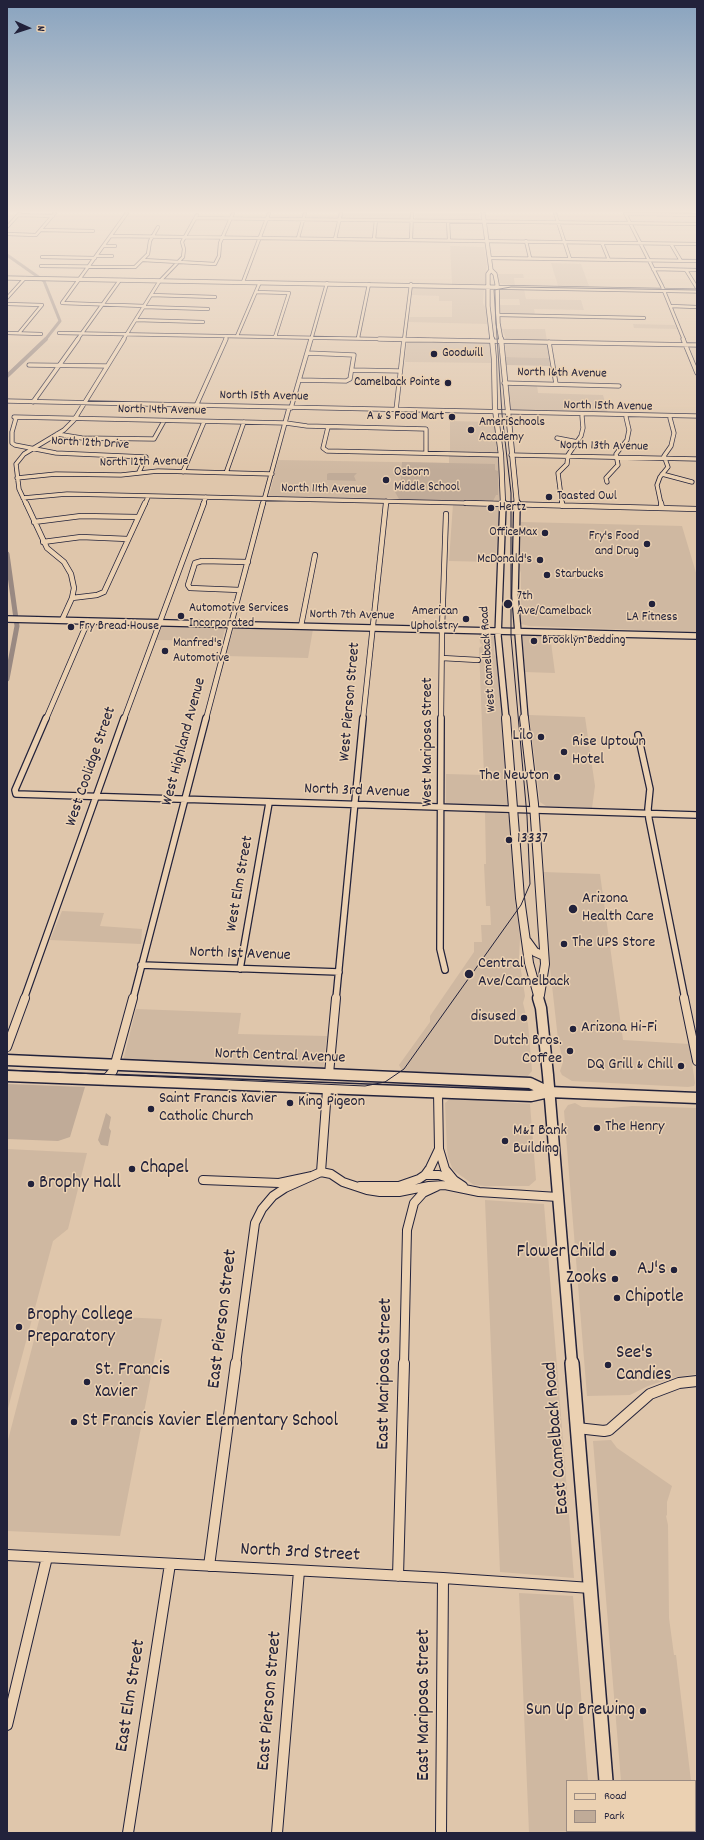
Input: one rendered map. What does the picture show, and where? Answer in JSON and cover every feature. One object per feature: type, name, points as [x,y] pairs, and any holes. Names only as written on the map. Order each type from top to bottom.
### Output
[{"type":"main road","name":"West Camelback Road","points":[[488,299],[494,358],[495,412],[501,455],[503,504],[498,630],[514,810],[520,898],[529,963],[540,998],[550,1092]]},
{"type":"main road","name":"West Camelback Road","points":[[497,299],[517,504],[515,568],[518,631],[524,714],[534,810],[545,964],[540,998]]},
{"type":"main road","name":"North 7th Avenue","points":[[8,619],[697,636]]},
{"type":"main road","points":[[525,938],[535,952],[544,956]]},
{"type":"main road","name":"North Central Avenue","points":[[7,1060],[530,1083],[550,1092]]},
{"type":"main road","name":"North Central Avenue","points":[[7,1076],[327,1090],[438,1092],[531,1096],[550,1092],[697,1098]]},
{"type":"main road","name":"East Camelback Road","points":[[550,1092],[606,1780]]},
{"type":"street","points":[[66,299],[62,304],[208,309]]},
{"type":"street","points":[[33,402],[106,299]]},
{"type":"street","points":[[62,620],[72,598],[74,588],[69,570],[64,562],[47,548],[43,542],[23,498],[17,478],[16,467],[18,461],[33,449],[67,427],[75,419],[149,299]]},
{"type":"street","points":[[238,336],[253,299]]},
{"type":"street","points":[[275,337],[287,299]]},
{"type":"street","name":"West Highland Avenue","points":[[105,1081],[115,1065],[230,624],[264,499],[322,299]]},
{"type":"street","points":[[358,338],[366,299]]},
{"type":"street","points":[[396,410],[409,299]]},
{"type":"street","points":[[667,299],[697,372]]},
{"type":"street","points":[[7,304],[42,305],[19,333]]},
{"type":"street","points":[[670,306],[697,307]]},
{"type":"street","points":[[498,315],[644,318]]},
{"type":"street","points":[[136,320],[202,322]]},
{"type":"street","points":[[7,333],[41,334]]},
{"type":"street","points":[[59,333],[697,344]]},
{"type":"street","points":[[196,406],[227,336]]},
{"type":"street","points":[[549,342],[556,384]]},
{"type":"street","points":[[299,380],[349,381],[354,355],[307,353]]},
{"type":"street","points":[[29,365],[107,366]]},
{"type":"street","points":[[352,370],[400,371]]},
{"type":"street","name":"North 16th Avenue","points":[[504,383],[619,386]]},
{"type":"street","name":"North 15th Avenue","points":[[7,402],[520,412],[522,415],[558,414],[697,417]]},
{"type":"street","name":"North 15th Avenue","points":[[558,414],[670,418],[697,417]]},
{"type":"street","points":[[562,506],[558,474],[559,471],[567,464],[569,453],[578,442],[583,431],[582,416]]},
{"type":"street","points":[[607,482],[606,478],[618,465],[616,454],[627,440],[629,430],[626,417]]},
{"type":"street","name":"North 14th Avenue","points":[[15,418],[244,422],[328,427],[426,429],[426,453]]},
{"type":"street","name":"North 12th Drive","points":[[15,418],[12,432],[12,443],[56,454],[146,457],[140,472]]},
{"type":"street","points":[[662,508],[657,489],[658,482],[662,474],[668,467],[664,456],[671,446],[674,437],[670,418]]},
{"type":"street","points":[[57,434],[82,438],[154,439],[164,421]]},
{"type":"street","points":[[183,472],[204,422]]},
{"type":"street","points":[[226,473],[244,422]]},
{"type":"street","points":[[328,427],[324,450],[501,455]]},
{"type":"street","points":[[557,438],[578,442]]},
{"type":"street","points":[[374,452],[375,445]]},
{"type":"street","name":"North 13th Avenue","points":[[511,455],[697,459]]},
{"type":"street","name":"North 12th Avenue","points":[[17,478],[56,474],[121,475],[140,472],[272,474]]},
{"type":"street","points":[[662,474],[692,482]]},
{"type":"street","name":"North 11th Avenue","points":[[23,498],[59,494],[697,509]]},
{"type":"street","points":[[72,598],[97,595],[104,592],[148,497]]},
{"type":"street","name":"West Coolidge Street","points":[[7,1047],[159,622],[206,498]]},
{"type":"street","name":"West Pierson Street","points":[[329,1074],[354,811],[356,806],[372,627],[386,501]]},
{"type":"street","name":"West Mariposa Street","points":[[445,970],[440,958],[442,629],[446,514]]},
{"type":"street","points":[[34,522],[76,516],[138,517]]},
{"type":"street","points":[[43,542],[81,537],[128,539]]},
{"type":"street","points":[[301,626],[315,555]]},
{"type":"street","points":[[240,590],[190,588],[188,585],[195,563],[202,561],[248,562]]},
{"type":"street","name":"North 3rd Avenue","points":[[88,621],[21,777],[16,794],[356,806],[697,815]]},
{"type":"street","points":[[442,658],[478,660]]},
{"type":"street","points":[[638,735],[650,789],[648,814],[697,1061]]},
{"type":"street","name":"West Elm Street","points":[[240,969],[269,803]]},
{"type":"street","name":"North 1st Avenue","points":[[141,966],[339,972]]},
{"type":"street","points":[[321,1172],[327,1090]]},
{"type":"street","points":[[438,1092],[439,1149],[445,1169],[454,1180]]},
{"type":"street","points":[[425,1175],[439,1149]]},
{"type":"street","points":[[203,1180],[269,1184],[312,1176],[321,1172],[331,1174],[343,1182],[367,1190],[390,1192],[438,1186],[451,1186],[472,1191],[558,1197]]},
{"type":"street","points":[[356,1186],[399,1186],[411,1183],[425,1175],[432,1174],[454,1180],[472,1191]]},
{"type":"street","name":"East Pierson Street","points":[[209,1566],[252,1236],[258,1216],[273,1196],[285,1188],[312,1176]]},
{"type":"street","name":"East Mariposa Street","points":[[398,1576],[407,1230],[414,1203],[423,1193],[438,1186]]},
{"type":"street","points":[[577,1428],[604,1431],[609,1430],[650,1394],[680,1382],[697,1381]]},
{"type":"street","name":"North 3rd Street","points":[[7,1555],[442,1578],[591,1588]]},
{"type":"street","points":[[7,1725],[47,1557]]},
{"type":"street","name":"East Elm Street","points":[[128,1833],[170,1564]]},
{"type":"street","name":"East Pierson Street","points":[[277,1833],[299,1571]]},
{"type":"street","name":"East Mariposa Street","points":[[441,1833],[442,1578]]},
{"type":"shaded area","points":[[439,299],[483,299],[487,324],[409,322],[410,317],[452,317],[452,301],[439,301]]},
{"type":"shaded area","points":[[500,299],[526,299],[581,300],[584,310],[534,309],[535,315],[501,314],[500,305],[520,305],[519,299]]},
{"type":"shaded area","points":[[633,324],[675,325],[677,329],[634,328]]},
{"type":"shaded area","points":[[502,329],[545,329],[547,341],[506,339]]},
{"type":"shaded area","points":[[407,341],[490,343],[492,363],[405,362]]},
{"type":"shaded area","points":[[505,343],[547,344],[549,358],[506,357]]},
{"type":"shaded area","points":[[507,385],[537,385],[538,393],[603,395],[608,413],[512,410],[510,409]]},
{"type":"shaded area","points":[[450,421],[494,422],[497,453],[450,452]]},
{"type":"shaded area","name":"Osborn Middle School","points":[[449,455],[499,457],[500,501],[269,496],[278,460],[449,463]]},
{"type":"shaded area","points":[[453,504],[501,507],[495,562],[449,561]]},
{"type":"shaded area","points":[[521,522],[682,526],[697,576],[697,632],[529,626],[521,624],[521,573],[518,565]]},
{"type":"shaded area","points":[[160,627],[218,627],[225,629],[222,641],[156,640]]},
{"type":"shaded area","points":[[234,628],[313,629],[308,658],[225,656]]},
{"type":"shaded area","points":[[479,634],[494,636],[494,654],[497,658],[510,802],[506,806],[501,807],[446,806],[446,774],[484,775],[479,648],[483,645],[480,643]]},
{"type":"shaded area","points":[[526,634],[550,635],[555,673],[525,672],[522,636]]},
{"type":"shaded area","points":[[529,715],[585,717],[595,786],[592,808],[546,806],[540,802]]},
{"type":"shaded area","points":[[485,812],[507,814],[510,818],[515,901],[520,937],[519,958],[525,996],[523,1003],[528,1024],[532,1071],[527,1077],[524,1078],[404,1074],[399,1065],[430,1022],[430,1016],[474,952],[474,942],[482,942],[481,925],[491,925],[490,906],[486,906],[484,864],[486,864]]},
{"type":"shaded area","points":[[543,872],[600,874],[623,1040],[689,1044],[695,1083],[694,1086],[688,1087],[572,1081],[562,1075],[560,1071],[563,1062],[558,1039],[547,941]]},
{"type":"shaded area","points":[[62,911],[104,913],[100,926],[142,929],[141,944],[50,940]]},
{"type":"shaded area","points":[[136,1009],[241,1013],[238,1034],[327,1036],[323,1070],[123,1061]]},
{"type":"shaded area","points":[[451,1098],[530,1104],[536,1180],[529,1186],[474,1185],[453,1170],[448,1157],[447,1149],[445,1103]]},
{"type":"shaded area","points":[[575,1103],[582,1107],[612,1108],[632,1106],[697,1108],[697,1374],[675,1377],[648,1386],[630,1395],[587,1396],[564,1111],[568,1105]]},
{"type":"shaded area","name":"Brophy College Preparatory","points":[[7,1149],[87,1153],[68,1229],[53,1241],[7,1412]]},
{"type":"shaded area","points":[[485,1200],[544,1204],[574,1578],[500,1572]]},
{"type":"shaded area","name":"St. Francis Xavier","points":[[41,1313],[162,1319],[120,1536],[7,1531],[7,1444]]},
{"type":"shaded area","points":[[611,1440],[617,1448],[672,1486],[667,1502],[666,1516],[668,1525],[669,1618],[674,1655],[676,1655],[691,1780],[621,1780],[593,1441]]},
{"type":"shaded area","points":[[519,1593],[573,1596],[588,1780],[566,1780],[566,1832],[591,1833],[529,1833]]},
{"type":"shaded area","points":[[696,1826],[697,1833],[625,1833],[696,1832]]},
{"type":"green space","points":[[506,357],[549,358],[550,366],[506,365]]},
{"type":"green space","points":[[402,462],[495,464],[495,470],[498,471],[498,495],[496,495],[493,501],[399,499],[395,492],[400,491]]},
{"type":"green space","points":[[357,473],[354,476],[356,481],[327,480],[327,474]]},
{"type":"green space","points":[[7,1084],[85,1087],[70,1137],[58,1141],[7,1139]]},
{"type":"green space","points":[[106,1113],[111,1117],[109,1128],[111,1131],[108,1146],[101,1145],[98,1140]]},
{"type":"waterway","points":[[45,340],[60,321],[51,299]]},
{"type":"waterway","points":[[7,376],[45,340]]},
{"type":"waterway","points":[[7,554],[17,626],[7,679]]},
{"type":"tram line","points":[[7,1070],[365,1086],[385,1082],[404,1069],[521,905],[530,884],[527,816],[511,636],[511,493],[502,414],[495,299]]},
{"type":"place","name":"Goodwill","points":[[434,354]]},
{"type":"place","name":"Camelback Pointe","points":[[448,383]]},
{"type":"place","name":"A & S Food Mart","points":[[452,417]]},
{"type":"place","name":"AmeriSchools Academy","points":[[471,430]]},
{"type":"place","name":"Osborn Middle School","points":[[386,480]]},
{"type":"place","name":"Toasted Owl","points":[[549,497]]},
{"type":"place","name":"Hertz","points":[[491,508]]},
{"type":"place","name":"OfficeMax","points":[[545,533]]},
{"type":"place","name":"Fry's Food and Drug","points":[[647,544]]},
{"type":"place","name":"McDonald's","points":[[540,560]]},
{"type":"place","name":"Starbucks","points":[[547,575]]},
{"type":"place","name":"7th Ave/Camelback","points":[[508,604]]},
{"type":"place","name":"LA Fitness","points":[[652,604]]},
{"type":"place","name":"Automotive Services Incorporated","points":[[181,616]]},
{"type":"place","name":"American Upholstry","points":[[466,619]]},
{"type":"place","name":"Fry Bread House","points":[[71,627]]},
{"type":"place","name":"Brooklyn Bedding","points":[[534,641]]},
{"type":"place","name":"Manfred's Automotive","points":[[165,651]]},
{"type":"place","name":"Lilo","points":[[541,737]]},
{"type":"place","name":"Rise Uptown Hotel","points":[[564,752]]},
{"type":"place","name":"The Newton","points":[[557,777]]},
{"type":"place","name":"13337","points":[[509,840]]},
{"type":"place","name":"Arizona Health Care","points":[[573,909]]},
{"type":"place","name":"The UPS Store","points":[[564,944]]},
{"type":"place","name":"Central Ave/Camelback","points":[[469,974]]},
{"type":"place","name":"disused","points":[[524,1018]]},
{"type":"place","name":"Arizona Hi-Fi","points":[[573,1029]]},
{"type":"place","name":"Dutch Bros. Coffee","points":[[570,1051]]},
{"type":"place","name":"DQ Grill & Chill","points":[[681,1066]]},
{"type":"place","name":"King Pigeon","points":[[290,1103]]},
{"type":"place","name":"Saint Francis Xavier Catholic Church","points":[[151,1109]]},
{"type":"place","name":"The Henry","points":[[597,1128]]},
{"type":"place","name":"M&I Bank Building","points":[[505,1141]]},
{"type":"place","name":"Chapel","points":[[132,1169]]},
{"type":"place","name":"Brophy Hall","points":[[31,1184]]},
{"type":"place","name":"Flower Child","points":[[613,1253]]},
{"type":"place","name":"AJ's","points":[[674,1270]]},
{"type":"place","name":"Zooks","points":[[615,1279]]},
{"type":"place","name":"Chipotle","points":[[617,1298]]},
{"type":"place","name":"Brophy College Preparatory","points":[[19,1327]]},
{"type":"place","name":"See's Candies","points":[[608,1365]]},
{"type":"place","name":"St. Francis Xavier","points":[[87,1382]]},
{"type":"place","name":"St Francis Xavier Elementary School","points":[[74,1422]]},
{"type":"place","name":"Sun Up Brewing","points":[[643,1711]]}]
